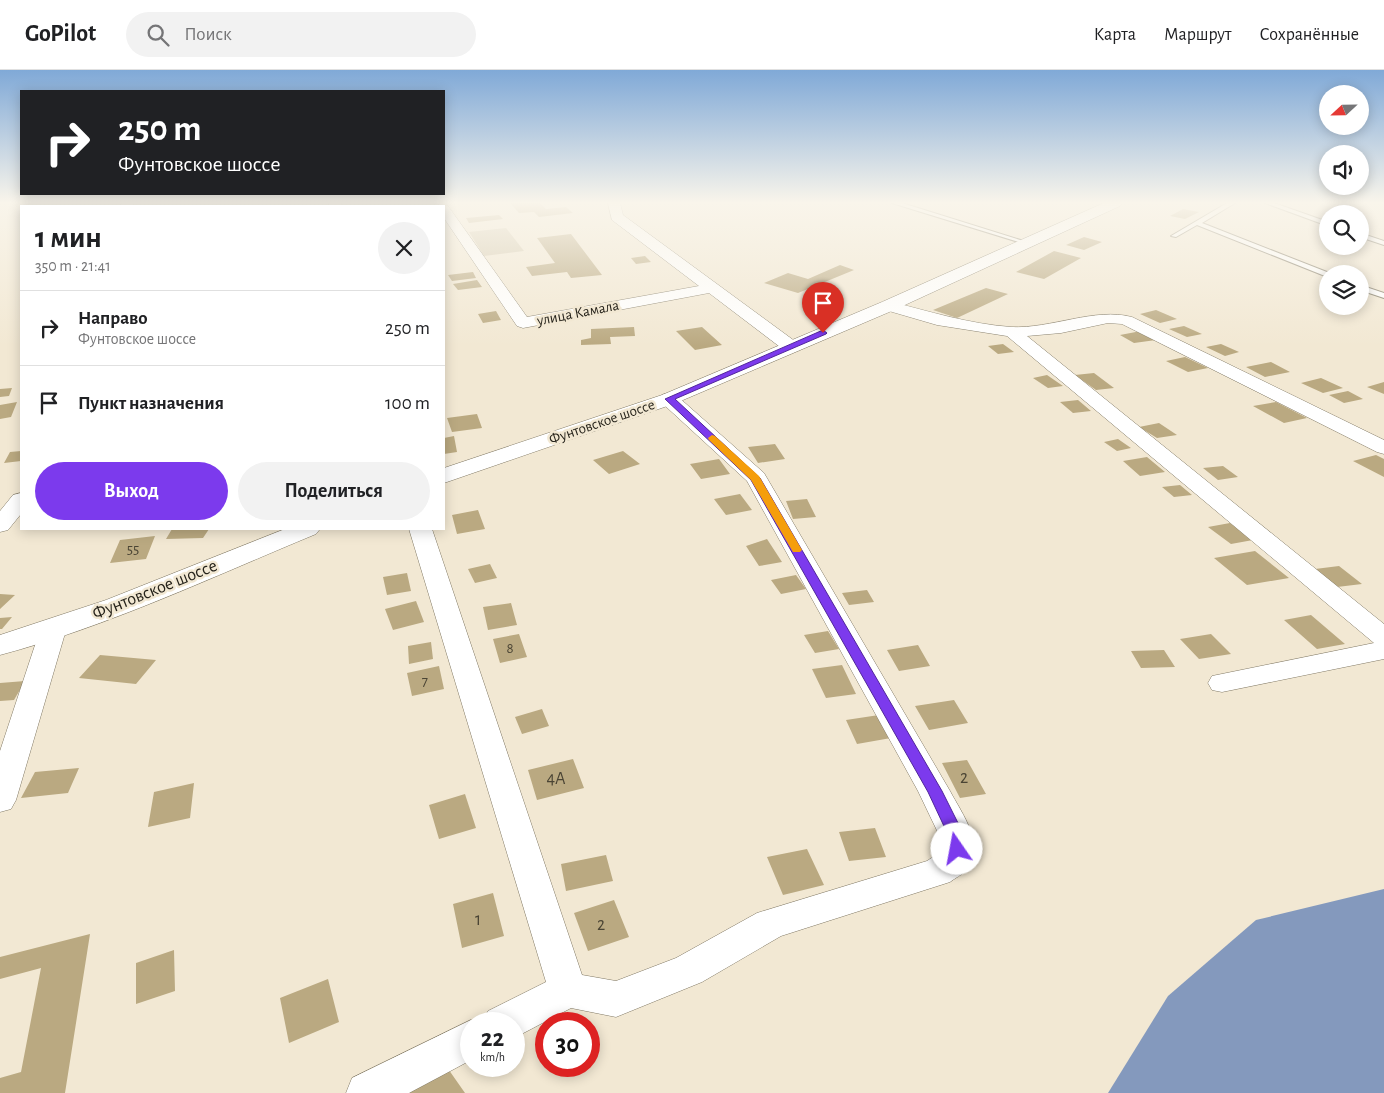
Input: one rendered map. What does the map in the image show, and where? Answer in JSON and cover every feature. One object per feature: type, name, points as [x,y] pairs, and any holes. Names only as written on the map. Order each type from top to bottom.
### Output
[{"type":"street","name":"улица Камала","points":[[473,251],[523,323],[712,288]]},
{"type":"street","points":[[662,251],[790,346]]},
{"type":"street","name":"Фунтовское шоссе","points":[[445,476],[669,399],[888,306],[1010,251]]},
{"type":"street","points":[[888,306],[937,320],[1012,332],[1061,328],[1108,318],[1126,320],[1384,448]]},
{"type":"street","points":[[1012,332],[1384,638]]},
{"type":"street","points":[[525,1012],[568,990],[616,999],[689,970],[770,924],[938,872],[955,860],[958,839],[934,791],[756,478],[669,399]]},
{"type":"street","points":[[0,525],[20,501]]},
{"type":"street","name":"Фунтовское шоссе","points":[[0,645],[53,630],[304,530]]},
{"type":"street","points":[[420,530],[568,990]]},
{"type":"street","points":[[0,800],[53,630]]},
{"type":"street","points":[[1222,683],[1384,650]]},
{"type":"street","points":[[367,1093],[460,1045]]},
{"type":"lane","points":[[1268,251],[1319,270]]},
{"type":"lane","points":[[1369,290],[1384,296]]},
{"type":"shaded area","points":[[481,251],[524,251],[484,256]]},
{"type":"water","points":[[1384,889],[1384,1093],[1108,1093],[1168,996],[1256,920]]},
{"type":"building","points":[[546,251],[584,251],[602,275],[571,278],[567,272],[532,276],[526,267],[555,263]]},
{"type":"building","points":[[1054,251],[1081,258],[1044,279],[1016,272]]},
{"type":"building","points":[[645,256],[651,262],[636,264],[631,258]]},
{"type":"building","points":[[840,265],[854,270],[798,293],[764,283],[788,273],[808,279]]},
{"type":"building","points":[[473,272],[476,278],[452,281],[448,275]]},
{"type":"building","points":[[477,280],[482,287],[458,290],[453,284]]},
{"type":"building","points":[[986,288],[1008,294],[957,318],[933,310]]},
{"type":"building","points":[[1156,310],[1177,319],[1160,323],[1140,314]]},
{"type":"building","points":[[496,311],[501,320],[483,323],[478,314]]},
{"type":"building","points":[[1184,326],[1202,334],[1187,337],[1169,329]]},
{"type":"building","points":[[634,327],[635,336],[610,337],[611,344],[581,345],[581,340],[591,338],[591,329]]},
{"type":"building","points":[[702,327],[722,345],[695,350],[676,331]]},
{"type":"building","points":[[1141,331],[1156,340],[1134,343],[1120,335]]},
{"type":"building","points":[[1003,344],[1014,352],[998,354],[988,346]]},
{"type":"building","points":[[1221,344],[1239,352],[1225,356],[1206,347]]},
{"type":"building","points":[[1185,357],[1208,368],[1188,372],[1166,361]]},
{"type":"building","points":[[1271,362],[1290,372],[1265,377],[1246,367]]},
{"type":"building","points":[[1094,373],[1114,388],[1096,390],[1075,375]]},
{"type":"building","points":[[1047,375],[1063,386],[1048,388],[1033,378]]},
{"type":"building","points":[[1321,378],[1343,388],[1323,393],[1301,383]]},
{"type":"building","points":[[1384,382],[1384,394],[1367,387]]},
{"type":"building","points":[[12,388],[9,396],[0,397],[0,389]]},
{"type":"building","points":[[1348,391],[1363,399],[1344,403],[1329,395]]},
{"type":"building","points":[[1078,400],[1091,411],[1073,413],[1060,402]]},
{"type":"building","points":[[17,402],[11,417],[0,419],[0,405]]},
{"type":"building","points":[[1276,402],[1307,418],[1284,423],[1253,406]]},
{"type":"building","points":[[477,414],[482,428],[452,432],[447,418]]},
{"type":"building","points":[[1159,423],[1177,435],[1157,438],[1139,427]]},
{"type":"building","points":[[454,436],[457,452],[445,454],[445,438]]},
{"type":"building","points":[[1118,439],[1131,448],[1117,451],[1104,442]]},
{"type":"building","points":[[775,444],[785,459],[758,463],[748,447]]},
{"type":"building","points":[[20,451],[20,461],[4,463],[10,452]]},
{"type":"building","points":[[623,451],[640,464],[609,474],[593,460]]},
{"type":"building","points":[[1376,455],[1384,459],[1384,477],[1353,461]]},
{"type":"building","points":[[1147,457],[1165,472],[1140,476],[1123,461]]},
{"type":"building","points":[[719,459],[730,474],[701,479],[690,464]]},
{"type":"building","points":[[1223,466],[1238,477],[1218,480],[1203,468]]},
{"type":"building","points":[[1180,485],[1192,495],[1174,497],[1162,487]]},
{"type":"building","points":[[740,494],[752,510],[726,515],[714,499]]},
{"type":"building","points":[[807,499],[816,517],[793,519],[786,501]]},
{"type":"building","points":[[478,510],[485,529],[457,534],[452,515]]},
{"type":"building","points":[[1230,523],[1253,540],[1231,544],[1208,527]]},
{"type":"building","points":[[171,530],[208,530],[203,538],[166,539]]},
{"type":"building","points":[[155,536],[146,559],[110,563],[120,540]]},
{"type":"building","points":[[767,539],[782,562],[759,566],[746,546]]},
{"type":"building","points":[[1255,551],[1289,578],[1247,585],[1214,558]]},
{"type":"building","points":[[490,564],[497,578],[475,583],[468,569]]},
{"type":"building","points":[[1339,566],[1362,584],[1337,587],[1315,569]]},
{"type":"building","points":[[407,573],[411,591],[387,595],[383,577]]},
{"type":"building","points":[[796,575],[806,589],[781,594],[771,580]]},
{"type":"building","points":[[867,590],[874,602],[849,605],[842,593]]},
{"type":"building","points":[[0,594],[15,595],[0,609]]},
{"type":"building","points":[[416,601],[424,622],[393,630],[385,609]]},
{"type":"building","points":[[511,603],[517,625],[488,630],[483,607]]},
{"type":"building","points":[[1311,615],[1345,644],[1317,649],[1284,620]]},
{"type":"building","points":[[12,617],[2,629],[0,629],[0,618]]},
{"type":"building","points":[[828,631],[839,649],[815,653],[804,635]]},
{"type":"building","points":[[519,634],[527,657],[500,663],[493,639]]},
{"type":"building","points":[[1211,634],[1231,654],[1199,659],[1180,639]]},
{"type":"building","points":[[431,642],[433,659],[409,664],[408,646]]},
{"type":"building","points":[[918,645],[930,666],[899,671],[887,650]]},
{"type":"building","points":[[1164,650],[1175,667],[1141,668],[1131,651]]},
{"type":"building","points":[[100,655],[156,660],[136,684],[79,678]]},
{"type":"building","points":[[842,665],[856,694],[826,698],[812,669]]},
{"type":"building","points":[[439,666],[444,689],[412,696],[407,673]]},
{"type":"building","points":[[25,681],[14,700],[0,701],[0,683]]},
{"type":"building","points":[[954,700],[968,723],[929,730],[915,706]]},
{"type":"building","points":[[542,709],[549,726],[522,734],[515,717]]},
{"type":"building","points":[[879,715],[891,738],[857,744],[846,720]]},
{"type":"building","points":[[573,759],[584,788],[537,800],[528,770]]},
{"type":"building","points":[[967,760],[986,794],[960,798],[942,763]]},
{"type":"building","points":[[79,768],[68,793],[21,798],[35,772]]},
{"type":"building","points":[[194,783],[190,818],[148,827],[154,792]]},
{"type":"building","points":[[465,794],[476,828],[439,839],[429,805]]},
{"type":"building","points":[[875,828],[886,857],[849,861],[839,832]]},
{"type":"building","points":[[807,849],[824,885],[783,895],[767,857]]},
{"type":"building","points":[[606,855],[613,881],[566,891],[561,864]]},
{"type":"building","points":[[493,893],[504,936],[462,948],[453,904]]},
{"type":"building","points":[[614,900],[629,937],[588,951],[574,913]]},
{"type":"building","points":[[90,934],[65,1093],[0,1093],[0,1078],[21,1072],[41,968],[0,979],[0,957]]},
{"type":"building","points":[[174,950],[175,991],[136,1004],[136,963]]},
{"type":"building","points":[[328,979],[339,1022],[289,1043],[280,998]]},
{"type":"building","points":[[444,1063],[465,1093],[401,1093]]},
{"type":"slow traffic","points":[[712,438],[756,478],[797,550]]},
{"type":"route","points":[[823,333],[669,399],[756,478],[934,791],[958,839],[957,849]]}]
